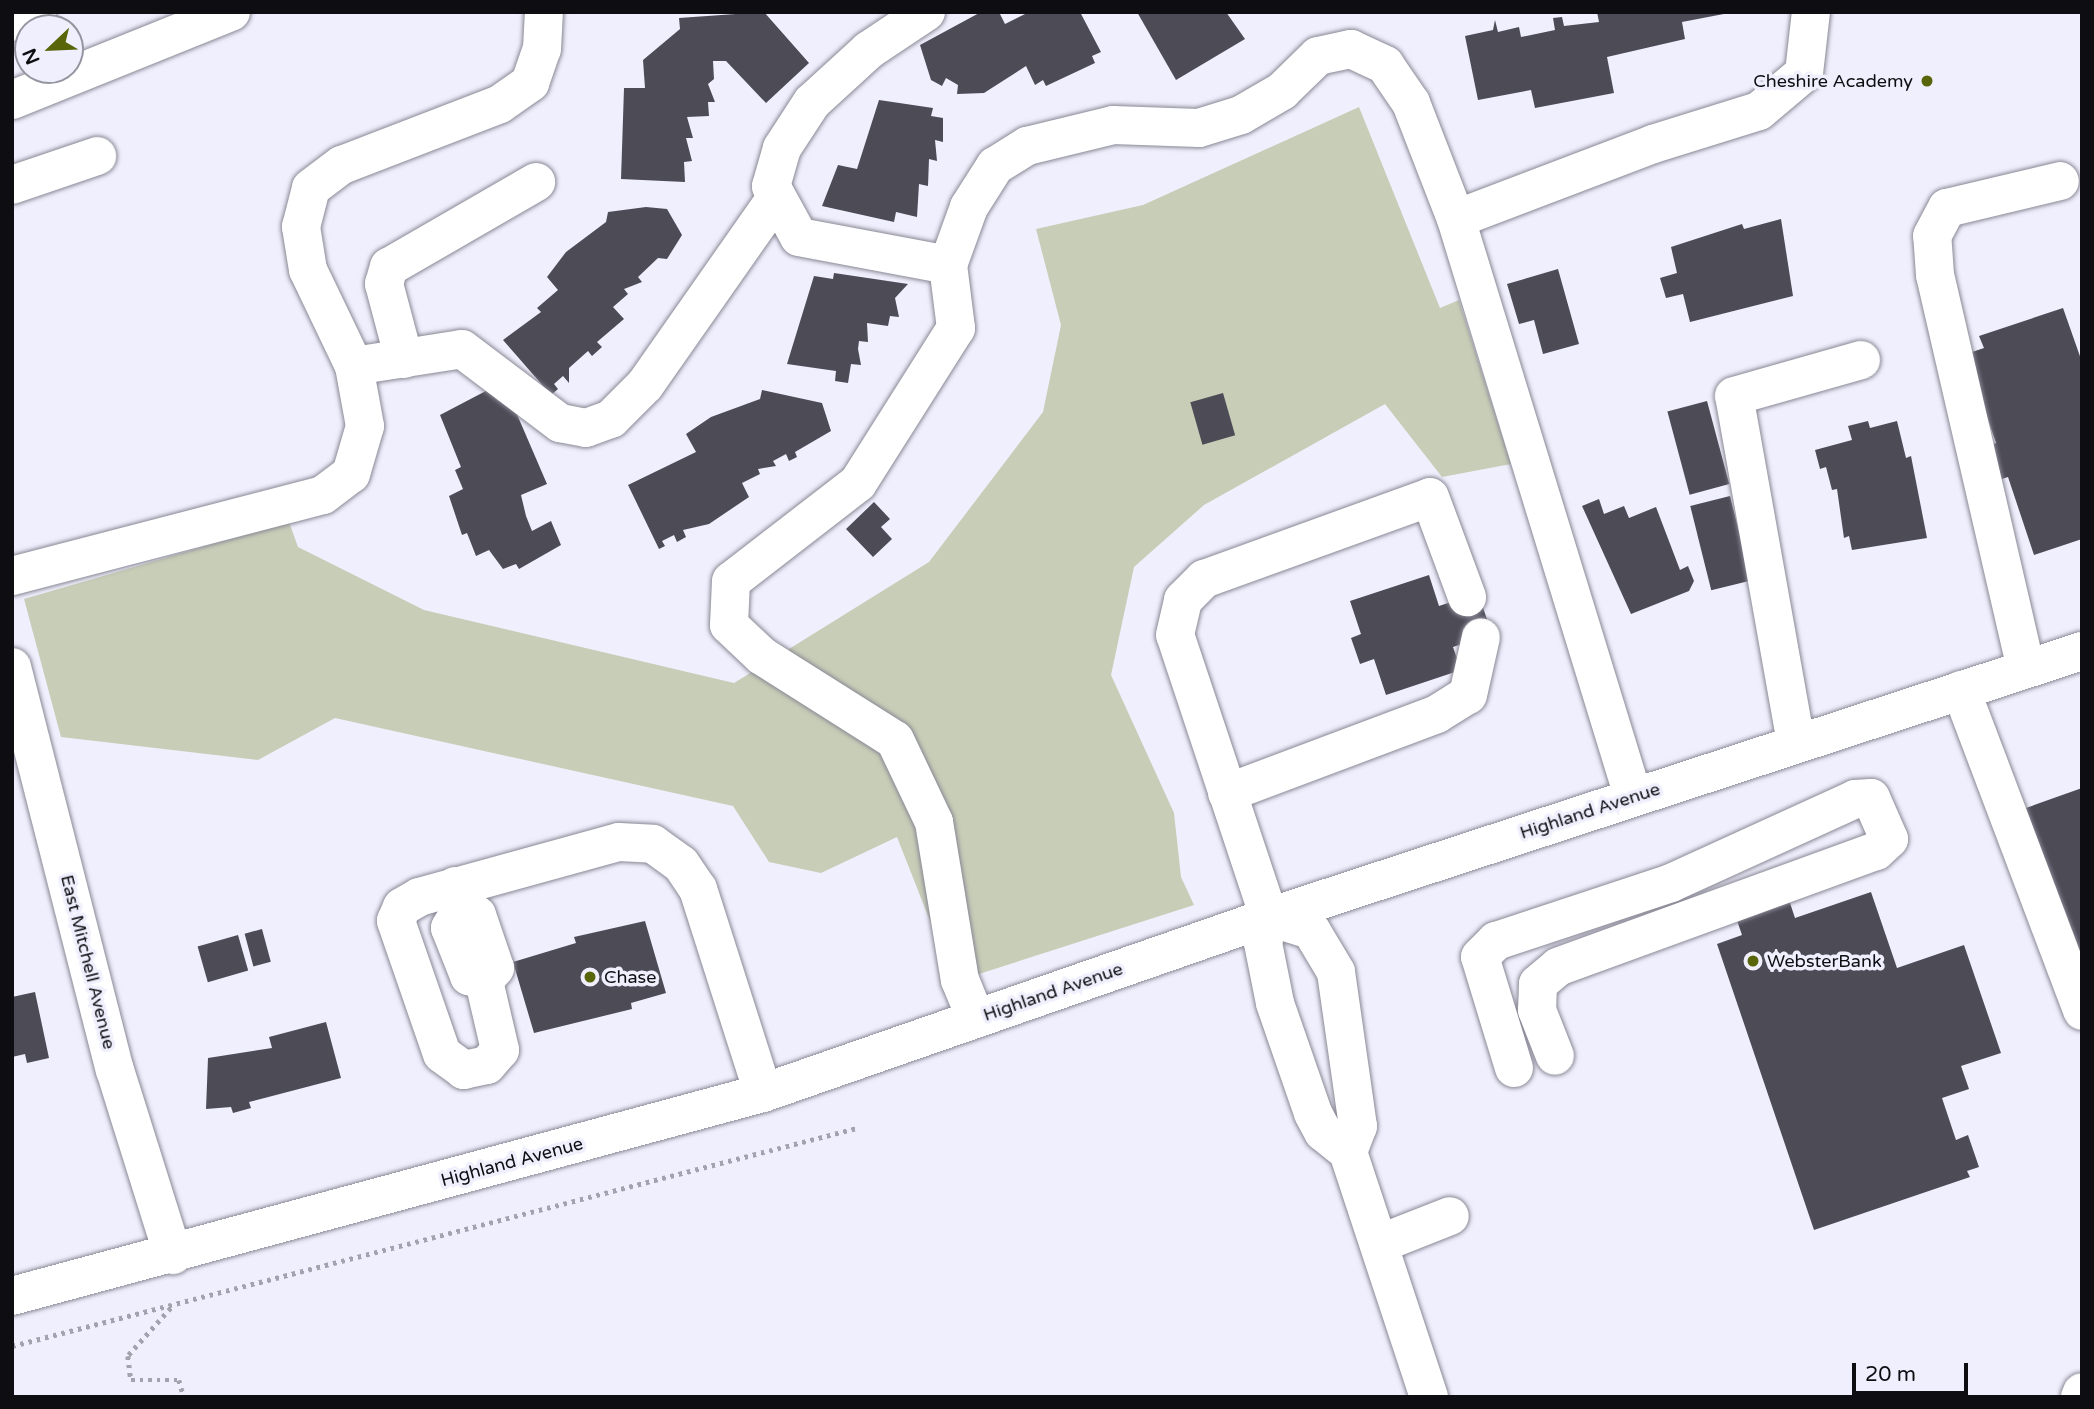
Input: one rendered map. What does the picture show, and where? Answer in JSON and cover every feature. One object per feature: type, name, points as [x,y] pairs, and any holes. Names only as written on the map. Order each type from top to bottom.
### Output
[{"type":"main road","points":[[12,22],[37,12]]},
{"type":"main road","points":[[12,100],[231,12]]},
{"type":"main road","points":[[12,576],[323,495],[351,474],[365,426],[354,366],[308,270],[301,227],[311,188],[342,165],[500,104],[530,83],[542,49],[544,12]]},
{"type":"main road","points":[[926,12],[869,50],[812,102],[782,148],[771,186],[799,237],[948,265]]},
{"type":"main road","points":[[1456,219],[1554,179],[1759,111],[1804,73],[1811,12]]},
{"type":"main road","points":[[976,1019],[960,980],[934,822],[895,740],[762,656],[729,625],[731,581],[858,482],[956,328],[948,265],[969,207],[995,166],[1027,146],[1113,125],[1210,125],[1282,91],[1318,56],[1351,49],[1385,65],[1411,103],[1456,219],[1633,796]]},
{"type":"main road","points":[[12,185],[97,156]]},
{"type":"main road","points":[[2026,669],[1935,275],[1932,236],[1947,208],[2060,181]]},
{"type":"main road","points":[[404,359],[384,284],[389,267],[536,183]]},
{"type":"main road","points":[[354,366],[462,349],[560,424],[586,428],[611,419],[645,384],[776,198]]},
{"type":"main road","points":[[1796,743],[1734,396],[1861,360]]},
{"type":"main road","points":[[1429,1397],[1348,1152],[1323,1132],[1312,1112],[1275,1003],[1263,943],[1269,917],[1175,635],[1183,600],[1204,579],[1430,497],[1466,597]]},
{"type":"main road","points":[[1227,793],[1437,714],[1468,695],[1481,637]]},
{"type":"main road","name":"Highland Avenue","points":[[12,1296],[173,1255],[763,1093],[1269,917],[2082,651]]},
{"type":"main road","name":"East Mitchell Avenue","points":[[12,667],[115,1070],[173,1255]]},
{"type":"main road","points":[[1961,690],[2082,1011]]},
{"type":"main road","points":[[1514,1068],[1480,957],[1496,941],[1671,883],[1855,799],[1871,798],[1889,839],[1876,851],[1558,967],[1538,984],[1536,1010],[1555,1056]]},
{"type":"main road","points":[[458,897],[477,915],[495,968],[484,981],[500,1050],[487,1065],[464,1070],[442,1054],[396,921],[402,907],[419,897],[458,897],[619,842],[653,844],[681,864],[698,889],[763,1093]]},
{"type":"main road","points":[[1269,917],[1311,930],[1336,972],[1358,1126],[1348,1152]]},
{"type":"main road","points":[[1379,1244],[1450,1216]]},
{"type":"main road","points":[[2080,1397],[2082,1392]]},
{"type":"path","points":[[12,1346],[172,1308],[857,1128]]},
{"type":"path","points":[[172,1308],[128,1356],[131,1380],[179,1380],[184,1397]]},
{"type":"green space","points":[[1359,107],[1440,308],[1459,300],[1511,464],[1442,477],[1385,404],[1204,505],[1134,567],[1111,675],[1174,813],[1181,877],[1194,905],[954,982],[897,837],[821,873],[769,862],[733,806],[335,718],[258,760],[61,737],[24,599],[289,522],[298,547],[424,610],[734,683],[929,562],[1043,412],[1061,325],[1036,229],[1143,205]]},
{"type":"building","points":[[764,12],[809,63],[766,103],[726,61],[713,61],[714,79],[708,84],[715,102],[708,102],[709,116],[687,117],[693,138],[686,138],[692,161],[684,162],[685,182],[621,179],[624,88],[645,88],[643,60],[680,29],[679,18]]},
{"type":"building","points":[[981,12],[999,12],[1005,24],[1029,12],[1080,12],[1101,52],[1092,56],[1095,63],[1046,86],[1043,80],[1035,85],[1026,66],[984,93],[957,94],[958,85],[946,78],[942,86],[931,80],[920,45]]},
{"type":"building","points":[[1137,12],[1226,12],[1245,39],[1176,80]]},
{"type":"building","points":[[1597,12],[1729,13],[1682,22],[1685,39],[1607,57],[1614,93],[1535,108],[1531,90],[1478,100],[1465,36],[1493,30],[1495,20],[1498,32],[1519,27],[1521,37],[1555,30],[1553,18],[1562,17],[1564,26],[1599,22]]},
{"type":"building","points":[[879,100],[933,108],[931,116],[943,118],[943,142],[935,140],[937,161],[929,159],[928,186],[919,184],[917,217],[896,212],[894,222],[822,206],[838,165],[857,169]]},
{"type":"building","points":[[646,207],[667,209],[682,235],[667,259],[658,258],[638,277],[642,282],[624,289],[628,294],[613,307],[624,319],[597,342],[602,347],[592,356],[588,351],[569,368],[569,383],[563,376],[554,384],[558,389],[551,395],[503,340],[541,312],[537,308],[558,290],[547,277],[566,252],[606,222],[608,212]]},
{"type":"building","points":[[1781,219],[1793,296],[1690,322],[1683,294],[1666,298],[1660,278],[1677,273],[1671,247],[1742,224],[1744,229]]},
{"type":"building","points":[[1558,269],[1579,344],[1543,354],[1534,320],[1519,324],[1507,284]]},
{"type":"building","points":[[834,273],[908,284],[895,298],[899,317],[890,316],[888,326],[867,323],[868,342],[859,341],[861,365],[851,364],[848,383],[835,381],[836,371],[787,364],[814,276],[833,279]]},
{"type":"building","points":[[2063,308],[2082,362],[2082,539],[2034,555],[2008,477],[1993,482],[1982,449],[1996,443],[1966,354],[1984,348],[1979,336]]},
{"type":"building","points":[[503,382],[547,484],[521,495],[526,516],[532,531],[551,521],[561,545],[519,569],[516,564],[503,569],[489,550],[476,556],[467,533],[462,535],[449,496],[463,489],[455,470],[461,467],[440,415]]},
{"type":"building","points":[[762,390],[822,403],[831,431],[795,452],[797,457],[789,461],[786,454],[773,461],[776,466],[758,469],[760,474],[742,483],[749,497],[709,524],[683,530],[686,537],[677,542],[674,535],[662,541],[665,546],[659,549],[628,485],[696,452],[686,434],[711,417],[760,399]]},
{"type":"building","points":[[1223,393],[1235,435],[1202,445],[1190,402]]},
{"type":"building","points":[[1707,401],[1729,484],[1690,495],[1667,412]]},
{"type":"building","points":[[1868,421],[1870,428],[1897,421],[1906,458],[1911,456],[1927,538],[1852,550],[1849,536],[1844,538],[1837,489],[1832,490],[1826,467],[1820,469],[1815,450],[1852,440],[1848,426]]},
{"type":"building","points":[[1730,496],[1751,580],[1711,590],[1690,506]]},
{"type":"building","points":[[1599,499],[1604,514],[1624,506],[1629,518],[1656,507],[1680,570],[1688,566],[1694,581],[1689,591],[1631,614],[1582,506]]},
{"type":"building","points":[[874,502],[890,519],[881,527],[892,539],[873,557],[846,529]]},
{"type":"building","points":[[1429,575],[1439,606],[1478,593],[1492,634],[1453,647],[1461,670],[1386,695],[1374,659],[1360,664],[1351,638],[1361,634],[1350,601]]},
{"type":"building","points":[[2082,788],[2082,961],[2081,961],[2026,808]]},
{"type":"building","points":[[1785,888],[1795,918],[1871,892],[1897,968],[1964,945],[2001,1053],[1961,1066],[1969,1089],[1942,1098],[1956,1140],[1968,1135],[1979,1167],[1967,1171],[1970,1177],[1814,1230],[1717,944],[1742,935],[1732,906]]},
{"type":"building","name":"Chase","points":[[645,921],[666,993],[631,1003],[632,1009],[534,1033],[513,962],[576,943],[574,937]]},
{"type":"building","points":[[262,929],[271,962],[253,967],[245,934]]},
{"type":"building","points":[[238,935],[248,971],[208,982],[198,947]]},
{"type":"building","points":[[35,992],[49,1058],[27,1063],[25,1054],[12,1057],[12,997]]},
{"type":"building","points":[[326,1022],[341,1078],[249,1102],[251,1108],[233,1113],[231,1107],[206,1109],[208,1058],[272,1048],[269,1037]]},
{"type":"place","name":"Cheshire Academy","points":[[1927,81]]},
{"type":"place","name":"WebsterBank","points":[[1753,961]]},
{"type":"place","name":"Chase","points":[[590,977]]}]
